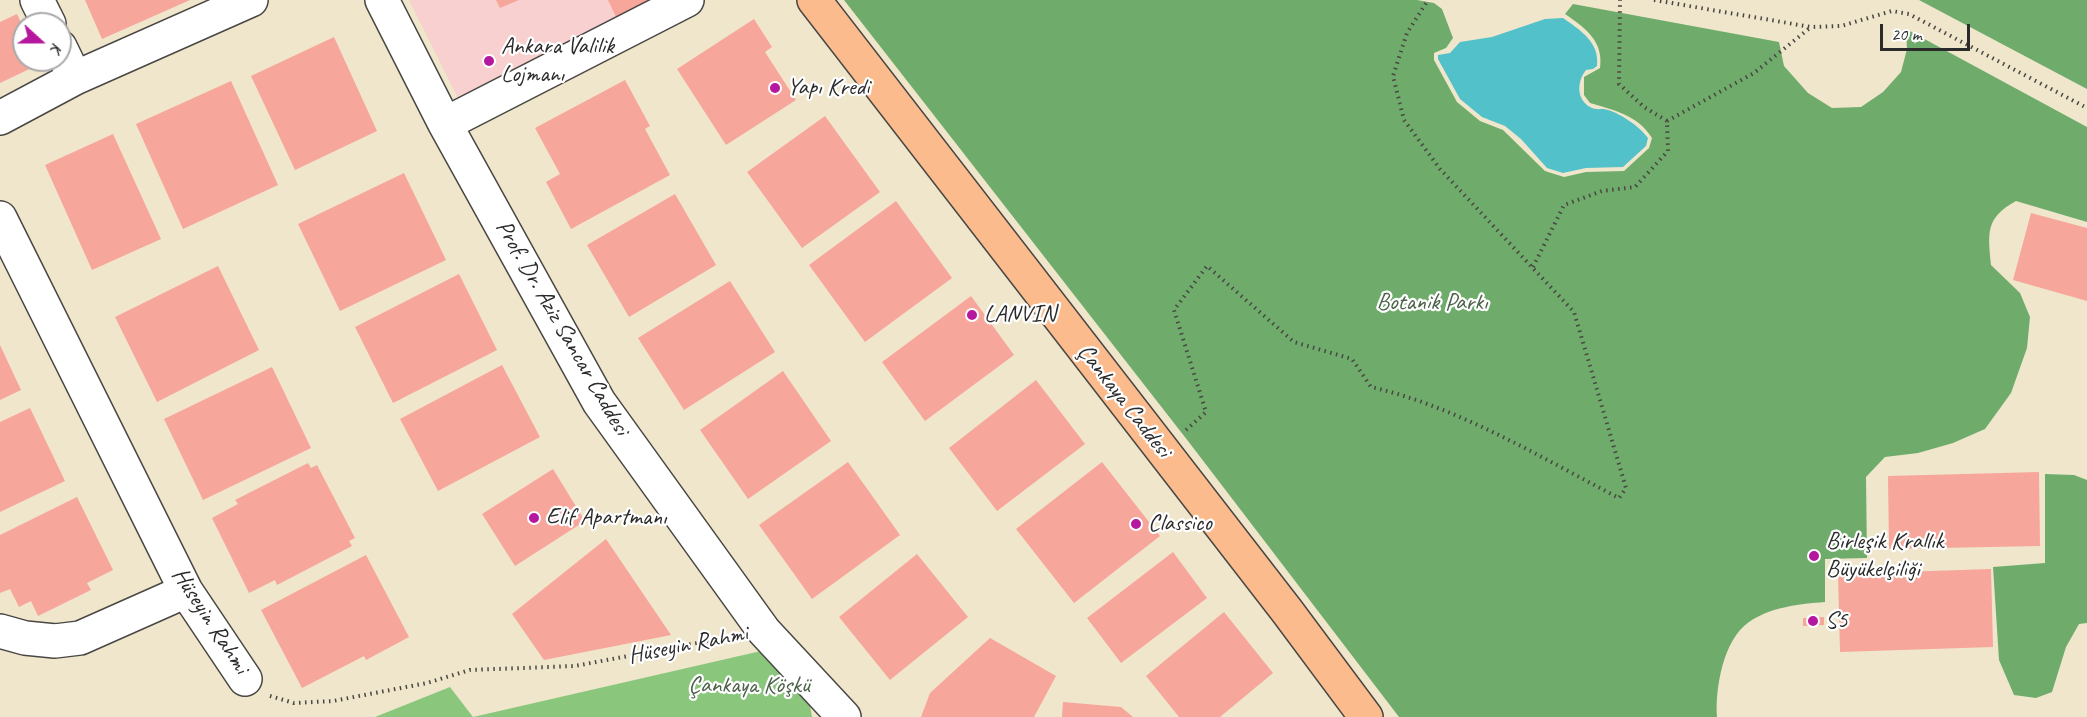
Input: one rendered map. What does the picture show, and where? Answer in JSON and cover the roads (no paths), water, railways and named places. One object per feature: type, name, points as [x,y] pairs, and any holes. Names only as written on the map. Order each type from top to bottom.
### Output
[{"type":"main road","name":"Çankaya Caddesi","points":[[814,0],[1366,717]]},
{"type":"street","points":[[0,117],[75,78],[251,0]]},
{"type":"street","name":"Prof. Dr. Aziz Sancar Caddesi","points":[[382,0],[445,124],[599,402],[764,631],[844,717]]},
{"type":"street","points":[[445,124],[687,0]]},
{"type":"street","points":[[72,72],[75,78]]},
{"type":"street","name":"Hüseyin Rahmi","points":[[0,218],[186,591],[245,679]]},
{"type":"street","points":[[0,631],[25,638],[55,641],[80,638],[186,591]]},
{"type":"water","points":[[1563,18],[1588,38],[1595,50],[1597,66],[1586,70],[1580,84],[1580,95],[1585,104],[1622,116],[1648,138],[1646,146],[1623,167],[1586,168],[1563,173],[1547,168],[1521,139],[1505,126],[1482,117],[1460,99],[1438,59],[1438,55],[1450,53],[1460,42],[1492,37],[1545,19]]},
{"type":"place","name":"Ankara Valilik Lojmanı","points":[[489,61]]},
{"type":"place","name":"Yapı Kredi","points":[[775,88]]},
{"type":"place","name":"LANVIN","points":[[972,315]]},
{"type":"place","name":"Elif Apartmanı","points":[[534,518]]},
{"type":"place","name":"Classico","points":[[1136,524]]},
{"type":"place","name":"Birleşik Krallık Büyükelçiliği","points":[[1814,556]]},
{"type":"place","name":"S5","points":[[1813,621]]},
{"type":"park label","name":"Botanik Parkı","points":[[1432,303]]},
{"type":"park label","name":"Çankaya Köşkü","points":[[749,686]]}]
